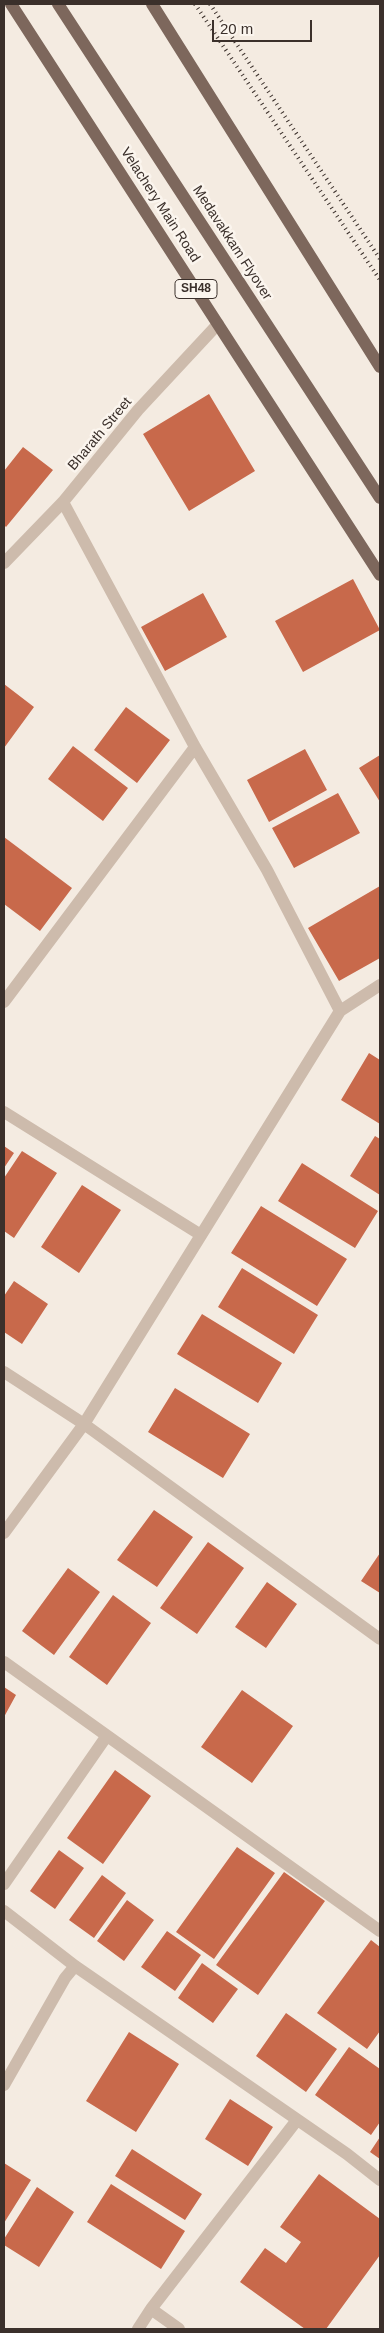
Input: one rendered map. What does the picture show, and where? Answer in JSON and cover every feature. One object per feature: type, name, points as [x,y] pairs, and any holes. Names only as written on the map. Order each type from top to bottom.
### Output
[{"type":"main road","name":"Velachery Main Road","points":[[10,4],[380,575]]},
{"type":"main road","name":"Medavakkam Flyover","points":[[58,4],[380,498]]},
{"type":"main road","points":[[152,4],[380,367]]},
{"type":"street","name":"Bharath Street","points":[[4,563],[63,502],[138,410],[218,324]]},
{"type":"street","points":[[63,502],[195,747],[267,870],[340,1010]]},
{"type":"street","points":[[4,1002],[195,747]]},
{"type":"street","points":[[4,1533],[84,1424],[340,1010],[380,986]]},
{"type":"street","points":[[4,1112],[201,1235]]},
{"type":"street","points":[[4,1372],[84,1424],[380,1639]]},
{"type":"street","points":[[4,1662],[106,1737],[380,1931]]},
{"type":"street","points":[[4,1884],[106,1737]]},
{"type":"street","points":[[4,1912],[75,1966],[380,2180]]},
{"type":"street","points":[[4,2085],[65,1978],[75,1966]]},
{"type":"street","points":[[138,2329],[151,2309],[297,2120]]},
{"type":"street","points":[[151,2309],[179,2329]]},
{"type":"building","points":[[209,394],[255,471],[189,511],[143,434]]},
{"type":"building","points":[[23,447],[53,470],[6,527],[4,525],[4,471]]},
{"type":"building","points":[[353,579],[380,630],[303,672],[275,621]]},
{"type":"building","points":[[203,593],[227,637],[165,671],[141,627]]},
{"type":"building","points":[[4,684],[34,707],[4,748]]},
{"type":"building","points":[[126,707],[170,740],[137,783],[94,750]]},
{"type":"building","points":[[73,746],[128,788],[103,821],[48,779]]},
{"type":"building","points":[[305,749],[327,790],[269,822],[247,780]]},
{"type":"building","points":[[380,755],[380,802],[359,768]]},
{"type":"building","points":[[338,793],[360,833],[294,868],[272,828]]},
{"type":"building","points":[[4,837],[72,888],[40,931],[4,904]]},
{"type":"building","points":[[380,886],[380,958],[339,981],[308,928]]},
{"type":"building","points":[[369,1053],[380,1060],[380,1124],[341,1100]]},
{"type":"building","points":[[375,1136],[380,1139],[380,1195],[350,1176]]},
{"type":"building","points":[[4,1146],[14,1153],[4,1168]]},
{"type":"building","points":[[22,1151],[57,1173],[14,1238],[4,1231],[4,1178]]},
{"type":"building","points":[[302,1163],[378,1211],[355,1248],[278,1201]]},
{"type":"building","points":[[82,1185],[121,1210],[79,1273],[41,1247]]},
{"type":"building","points":[[261,1206],[347,1259],[317,1306],[231,1253]]},
{"type":"building","points":[[242,1268],[318,1315],[294,1354],[218,1307]]},
{"type":"building","points":[[14,1281],[48,1304],[22,1344],[4,1332],[4,1296]]},
{"type":"building","points":[[202,1314],[282,1363],[258,1403],[177,1354]]},
{"type":"building","points":[[175,1388],[250,1434],[223,1478],[148,1432]]},
{"type":"building","points":[[154,1510],[193,1537],[157,1587],[117,1560]]},
{"type":"building","points":[[208,1542],[244,1568],[197,1634],[160,1608]]},
{"type":"building","points":[[380,1553],[380,1593],[361,1581]]},
{"type":"building","points":[[68,1568],[100,1592],[54,1655],[22,1631]]},
{"type":"building","points":[[267,1582],[297,1604],[266,1648],[235,1627]]},
{"type":"building","points":[[113,1595],[151,1623],[107,1685],[69,1657]]},
{"type":"building","points":[[4,1687],[16,1695],[4,1717]]},
{"type":"building","points":[[242,1690],[293,1726],[252,1783],[201,1747]]},
{"type":"building","points":[[115,1770],[151,1796],[103,1864],[67,1838]]},
{"type":"building","points":[[237,1847],[275,1873],[214,1959],[176,1932]]},
{"type":"building","points":[[59,1850],[84,1868],[55,1909],[30,1891]]},
{"type":"building","points":[[284,1872],[325,1901],[258,1995],[216,1965]]},
{"type":"building","points":[[102,1875],[126,1893],[94,1938],[69,1920]]},
{"type":"building","points":[[127,1900],[154,1920],[124,1961],[97,1941]]},
{"type":"building","points":[[167,1931],[201,1955],[175,1991],[141,1967]]},
{"type":"building","points":[[371,1940],[380,1947],[380,2031],[367,2049],[317,2013]]},
{"type":"building","points":[[202,1963],[238,1989],[213,2023],[178,1998]]},
{"type":"building","points":[[286,2013],[337,2049],[306,2092],[256,2056]]},
{"type":"building","points":[[129,2032],[179,2064],[136,2132],[86,2101]]},
{"type":"building","points":[[349,2047],[380,2069],[380,2122],[371,2135],[315,2095]]},
{"type":"building","points":[[230,2099],[273,2127],[248,2166],[205,2139]]},
{"type":"building","points":[[380,2137],[380,2159],[370,2152]]},
{"type":"building","points":[[132,2149],[202,2194],[185,2220],[115,2176]]},
{"type":"building","points":[[4,2163],[31,2180],[4,2223]]},
{"type":"building","points":[[319,2174],[380,2219],[380,2255],[326,2329],[305,2329],[240,2282],[265,2248],[286,2263],[301,2242],[280,2227]]},
{"type":"building","points":[[111,2184],[185,2231],[161,2269],[87,2222]]},
{"type":"building","points":[[37,2187],[74,2212],[39,2267],[4,2245],[4,2239]]},
{"type":"railway","points":[[195,4],[380,280]]},
{"type":"railway","points":[[210,4],[380,259]]}]
